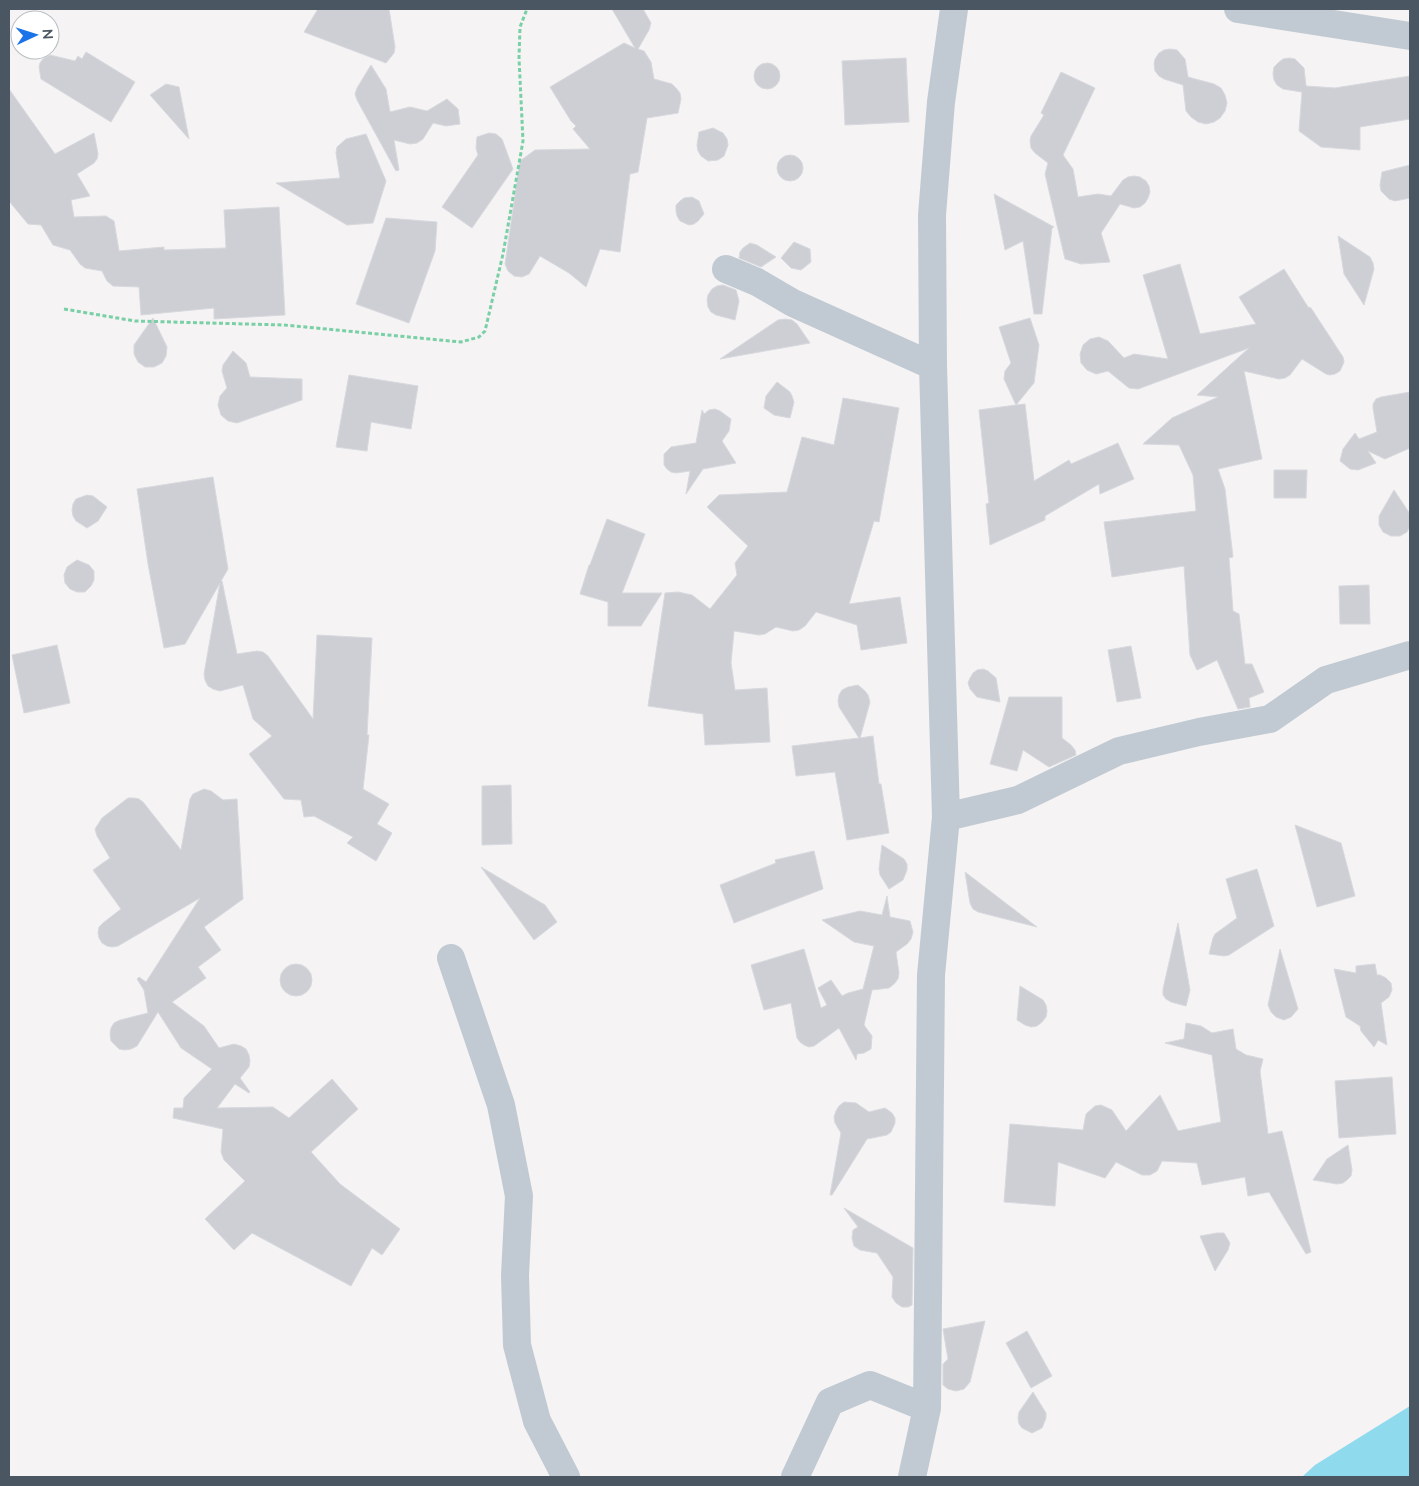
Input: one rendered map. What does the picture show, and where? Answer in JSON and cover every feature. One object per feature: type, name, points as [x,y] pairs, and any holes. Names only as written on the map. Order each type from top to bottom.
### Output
[{"type":"street","points":[[912,1477],[927,1408],[931,975],[946,817],[933,366],[932,215],[941,102],[954,9]]},
{"type":"street","points":[[1238,9],[1410,36]]},
{"type":"street","points":[[726,269],[757,282],[793,303],[933,366]]},
{"type":"street","points":[[946,817],[1018,800],[1119,751],[1199,732],[1270,719],[1326,680],[1410,655]]},
{"type":"street","points":[[451,958],[502,1105],[519,1196],[515,1275],[517,1345],[536,1421],[566,1477]]},
{"type":"street","points":[[795,1477],[830,1402],[870,1385],[927,1408]]},
{"type":"path","points":[[64,309],[135,321],[284,325],[461,342],[479,337],[485,332],[504,254],[523,141],[520,27],[527,9]]},
{"type":"water","points":[[1410,1406],[1410,1477],[1302,1477],[1315,1465]]},
{"type":"building","points":[[318,9],[389,9],[395,47],[394,53],[386,63],[304,32]]},
{"type":"building","points":[[612,9],[643,9],[651,23],[638,49],[644,51],[651,62],[654,79],[672,84],[680,93],[681,99],[678,113],[647,118],[638,172],[630,174],[620,252],[600,249],[586,287],[569,273],[540,256],[529,274],[522,277],[514,276],[508,271],[505,264],[520,161],[535,150],[590,149],[573,129],[576,126],[550,87],[624,43],[635,48]]},
{"type":"building","points":[[1170,49],[1177,50],[1185,59],[1188,77],[1214,84],[1221,88],[1227,103],[1225,111],[1214,122],[1206,124],[1198,122],[1191,117],[1186,111],[1183,85],[1164,79],[1155,71],[1155,59],[1159,53]]},
{"type":"building","points":[[86,52],[135,82],[111,122],[41,79],[39,67],[42,60],[60,60],[60,57],[75,61],[78,56],[82,59]]},
{"type":"building","points":[[906,58],[909,122],[845,125],[842,61]]},
{"type":"building","points":[[1283,59],[1295,59],[1304,68],[1306,86],[1335,88],[1410,76],[1410,119],[1360,127],[1360,150],[1321,147],[1299,131],[1302,92],[1283,89],[1274,80],[1274,67]]},
{"type":"building","points":[[767,63],[776,67],[780,76],[776,85],[767,89],[758,85],[754,76],[758,67]]},
{"type":"building","points":[[371,65],[386,89],[390,112],[410,107],[427,111],[447,99],[458,109],[460,124],[446,126],[433,123],[423,139],[417,143],[410,144],[394,140],[399,170],[396,171],[355,94]]},
{"type":"building","points":[[1061,72],[1095,88],[1063,155],[1073,169],[1078,197],[1098,194],[1111,196],[1123,180],[1134,176],[1146,181],[1149,186],[1150,192],[1145,203],[1140,207],[1134,208],[1120,204],[1101,233],[1110,262],[1081,264],[1065,259],[1045,174],[1048,163],[1031,148],[1031,136],[1044,115],[1041,113]]},
{"type":"building","points":[[166,84],[179,87],[189,139],[150,95]]},
{"type":"building","points":[[9,89],[55,154],[94,133],[98,154],[97,159],[77,174],[90,196],[71,200],[74,217],[106,216],[114,221],[119,251],[164,247],[164,250],[226,248],[224,210],[279,207],[285,315],[214,319],[214,308],[141,315],[139,287],[113,286],[107,281],[102,271],[85,268],[70,250],[53,245],[41,225],[28,224],[9,201]]},
{"type":"building","points":[[713,128],[723,133],[728,145],[724,156],[718,160],[708,161],[701,156],[697,145],[699,132]]},
{"type":"building","points":[[489,133],[496,134],[502,139],[513,169],[472,228],[442,207],[478,155],[476,148],[477,137]]},
{"type":"building","points":[[366,134],[386,181],[373,223],[347,225],[276,183],[340,178],[336,153],[337,147],[346,139]]},
{"type":"building","points":[[790,155],[799,159],[803,168],[799,177],[790,181],[781,177],[777,168],[781,159]]},
{"type":"building","points":[[1410,165],[1410,198],[1395,201],[1389,199],[1381,191],[1382,172]]},
{"type":"building","points":[[994,194],[1054,227],[1052,228],[1042,314],[1034,314],[1023,241],[1005,250]]},
{"type":"building","points":[[692,197],[699,201],[704,214],[694,224],[689,225],[680,221],[677,216],[676,205],[684,198]]},
{"type":"building","points":[[386,218],[437,222],[435,251],[409,323],[356,304]]},
{"type":"building","points":[[1338,236],[1370,257],[1373,263],[1374,269],[1364,305],[1344,274]]},
{"type":"building","points":[[794,242],[810,249],[811,262],[801,270],[791,268],[781,258]]},
{"type":"building","points":[[750,243],[757,245],[776,257],[761,267],[739,258],[740,252]]},
{"type":"building","points":[[1180,264],[1200,334],[1256,324],[1239,297],[1284,269],[1343,357],[1344,362],[1340,371],[1330,375],[1302,359],[1290,375],[1285,378],[1279,379],[1244,371],[1262,459],[1218,469],[1225,489],[1233,557],[1229,558],[1233,611],[1239,614],[1245,664],[1252,664],[1264,692],[1249,698],[1250,707],[1238,709],[1217,660],[1197,670],[1190,655],[1184,566],[1112,577],[1104,522],[1196,511],[1193,475],[1179,445],[1143,444],[1172,418],[1218,397],[1197,395],[1249,348],[1138,389],[1129,388],[1108,371],[1096,374],[1087,370],[1081,363],[1080,354],[1083,345],[1090,339],[1099,337],[1108,341],[1124,358],[1134,354],[1168,359],[1143,275]]},
{"type":"building","points":[[723,285],[736,290],[739,301],[735,320],[716,315],[708,307],[708,295],[712,289]]},
{"type":"building","points":[[153,318],[167,347],[166,356],[162,363],[154,367],[145,367],[138,362],[134,354],[134,345]]},
{"type":"building","points":[[1030,318],[1039,345],[1034,383],[1016,405],[1004,379],[1005,371],[1011,363],[999,327]]},
{"type":"building","points":[[778,320],[792,320],[797,324],[810,343],[720,359]]},
{"type":"building","points":[[233,351],[246,363],[250,377],[302,379],[302,400],[237,423],[228,421],[221,415],[218,405],[220,396],[227,388],[222,371],[223,365]]},
{"type":"building","points":[[349,375],[418,386],[411,429],[371,422],[367,451],[336,447]]},
{"type":"building","points":[[777,382],[790,392],[792,396],[794,402],[790,418],[774,415],[764,408],[766,396]]},
{"type":"building","points":[[1410,392],[1410,448],[1385,459],[1368,451],[1376,463],[1358,470],[1350,469],[1340,461],[1343,449],[1355,433],[1359,439],[1377,432],[1373,408],[1376,399]]},
{"type":"building","points":[[843,398],[899,408],[879,522],[874,521],[849,604],[900,597],[907,643],[861,650],[857,625],[816,612],[805,626],[799,630],[793,631],[776,627],[765,634],[759,635],[734,631],[731,663],[735,690],[767,688],[770,742],[705,745],[703,714],[648,706],[665,593],[678,592],[692,595],[710,609],[737,575],[735,563],[748,546],[707,507],[719,495],[787,492],[802,437],[834,445]]},
{"type":"building","points":[[1025,404],[1034,481],[1069,460],[1071,464],[1118,443],[1134,479],[1100,494],[1099,484],[1045,516],[1045,520],[990,545],[986,504],[989,503],[979,410]]},
{"type":"building","points":[[715,409],[731,419],[729,431],[722,441],[736,463],[703,469],[686,494],[690,471],[671,472],[664,465],[664,454],[671,447],[696,443],[702,410],[704,414],[709,410]]},
{"type":"building","points":[[1274,470],[1307,470],[1306,498],[1274,498]]},
{"type":"building","points":[[213,477],[228,569],[221,581],[237,654],[257,651],[263,652],[268,656],[313,719],[317,635],[372,638],[367,735],[369,735],[363,789],[389,804],[377,824],[392,833],[376,861],[347,843],[353,837],[314,816],[304,817],[301,800],[284,799],[249,754],[272,736],[253,719],[243,685],[220,691],[208,686],[204,674],[220,583],[185,644],[164,648],[148,564],[137,489]]},
{"type":"building","points":[[1394,490],[1410,514],[1410,526],[1407,532],[1400,536],[1391,536],[1383,532],[1379,525],[1379,516]]},
{"type":"building","points":[[87,495],[93,496],[107,507],[98,521],[87,528],[76,521],[72,510],[76,499]]},
{"type":"building","points":[[607,519],[645,534],[622,593],[662,593],[641,626],[608,626],[608,602],[580,594]]},
{"type":"building","points":[[77,560],[89,565],[94,571],[94,580],[85,592],[77,592],[70,589],[65,583],[64,575],[67,567]]},
{"type":"building","points":[[1369,585],[1370,624],[1340,624],[1339,586]]},
{"type":"building","points":[[57,645],[70,703],[24,713],[12,655]]},
{"type":"building","points":[[1131,646],[1141,698],[1117,702],[1108,650]]},
{"type":"building","points":[[983,669],[996,678],[1000,702],[977,697],[970,689],[968,683],[973,673]]},
{"type":"building","points":[[858,685],[868,695],[870,702],[860,738],[873,736],[879,784],[881,784],[889,833],[847,840],[835,772],[796,776],[792,746],[859,738],[839,707],[838,701],[842,690]]},
{"type":"building","points":[[1009,697],[1062,697],[1062,738],[1071,745],[1076,755],[1049,767],[1023,750],[1017,771],[990,764]]},
{"type":"building","points":[[511,785],[512,844],[482,845],[482,786]]},
{"type":"building","points":[[204,789],[211,791],[223,800],[237,799],[243,899],[204,927],[221,950],[198,967],[206,978],[172,1002],[204,1026],[219,1048],[234,1044],[246,1049],[249,1055],[249,1067],[240,1078],[250,1092],[235,1084],[217,1108],[273,1107],[289,1118],[332,1079],[358,1109],[311,1152],[340,1184],[400,1229],[382,1255],[372,1248],[351,1286],[252,1233],[234,1250],[205,1219],[245,1181],[224,1160],[221,1152],[223,1129],[173,1118],[174,1108],[183,1108],[184,1098],[212,1069],[181,1048],[158,1012],[137,1046],[125,1050],[119,1049],[111,1041],[111,1028],[114,1023],[148,1013],[144,990],[137,979],[139,977],[146,982],[200,898],[118,946],[112,947],[102,943],[98,933],[99,927],[121,909],[93,870],[110,858],[95,829],[102,818],[128,798],[139,799],[181,850],[190,799],[193,794]]},
{"type":"building","points":[[1295,825],[1341,843],[1355,896],[1317,907]]},
{"type":"building","points":[[882,845],[904,859],[907,864],[903,880],[889,889],[880,875],[879,869]]},
{"type":"building","points":[[814,851],[823,889],[734,923],[720,885],[776,863],[775,860]]},
{"type":"building","points":[[481,867],[545,905],[557,922],[534,940]]},
{"type":"building","points":[[1257,869],[1274,926],[1229,955],[1209,954],[1215,934],[1237,918],[1226,879]]},
{"type":"building","points":[[965,872],[1037,927],[978,912],[973,909],[970,903]]},
{"type":"building","points":[[887,896],[890,917],[910,921],[913,932],[907,944],[896,952],[898,979],[889,988],[872,990],[864,1025],[872,1036],[871,1049],[857,1054],[856,1060],[839,1028],[814,1046],[804,1045],[797,1038],[791,1003],[764,1010],[751,965],[804,949],[821,1008],[827,1005],[818,988],[831,980],[842,996],[863,989],[874,946],[854,942],[822,920],[860,911],[882,915]]},
{"type":"building","points":[[1178,923],[1190,990],[1186,1006],[1171,1002],[1163,995]]},
{"type":"building","points":[[1280,949],[1298,1009],[1291,1017],[1284,1020],[1276,1017],[1268,1005]]},
{"type":"building","points":[[296,964],[307,969],[312,980],[307,991],[296,996],[285,991],[280,980],[285,969]]},
{"type":"building","points":[[1375,964],[1377,975],[1386,978],[1391,983],[1392,990],[1389,997],[1381,1003],[1387,1045],[1378,1040],[1374,1047],[1361,1031],[1360,1026],[1346,1017],[1334,969],[1356,973],[1356,966]]},
{"type":"building","points":[[1020,986],[1043,1000],[1046,1005],[1046,1017],[1037,1026],[1031,1027],[1017,1020]]},
{"type":"building","points":[[1186,1023],[1201,1026],[1212,1033],[1233,1029],[1236,1049],[1246,1055],[1263,1059],[1260,1071],[1268,1134],[1282,1131],[1311,1252],[1306,1254],[1269,1192],[1248,1196],[1245,1177],[1202,1185],[1197,1163],[1162,1161],[1157,1171],[1150,1175],[1142,1175],[1116,1162],[1105,1178],[1058,1162],[1055,1206],[1004,1202],[1010,1124],[1083,1130],[1086,1114],[1095,1106],[1101,1105],[1112,1110],[1126,1131],[1160,1095],[1178,1131],[1221,1122],[1212,1055],[1165,1043],[1184,1039]]},
{"type":"building","points":[[1392,1077],[1396,1134],[1339,1138],[1335,1081]]},
{"type":"building","points":[[844,1102],[856,1103],[869,1112],[885,1108],[892,1113],[895,1123],[891,1132],[887,1135],[867,1139],[832,1195],[830,1195],[841,1133],[834,1117],[839,1106]]},
{"type":"building","points":[[1348,1145],[1352,1170],[1351,1176],[1347,1180],[1337,1184],[1313,1180],[1327,1159]]},
{"type":"building","points":[[844,1208],[913,1248],[912,1305],[902,1307],[896,1303],[892,1297],[893,1277],[877,1253],[860,1250],[854,1246],[853,1230],[858,1227]]},
{"type":"building","points":[[1224,1233],[1230,1243],[1228,1250],[1215,1271],[1200,1236]]},
{"type":"building","points":[[985,1321],[970,1382],[964,1389],[956,1391],[948,1389],[943,1385],[943,1364],[948,1359],[943,1329]]},
{"type":"building","points":[[1027,1331],[1052,1376],[1031,1388],[1006,1343]]},
{"type":"building","points":[[1033,1392],[1046,1413],[1046,1418],[1042,1428],[1032,1433],[1022,1428],[1018,1418],[1019,1412]]}]
